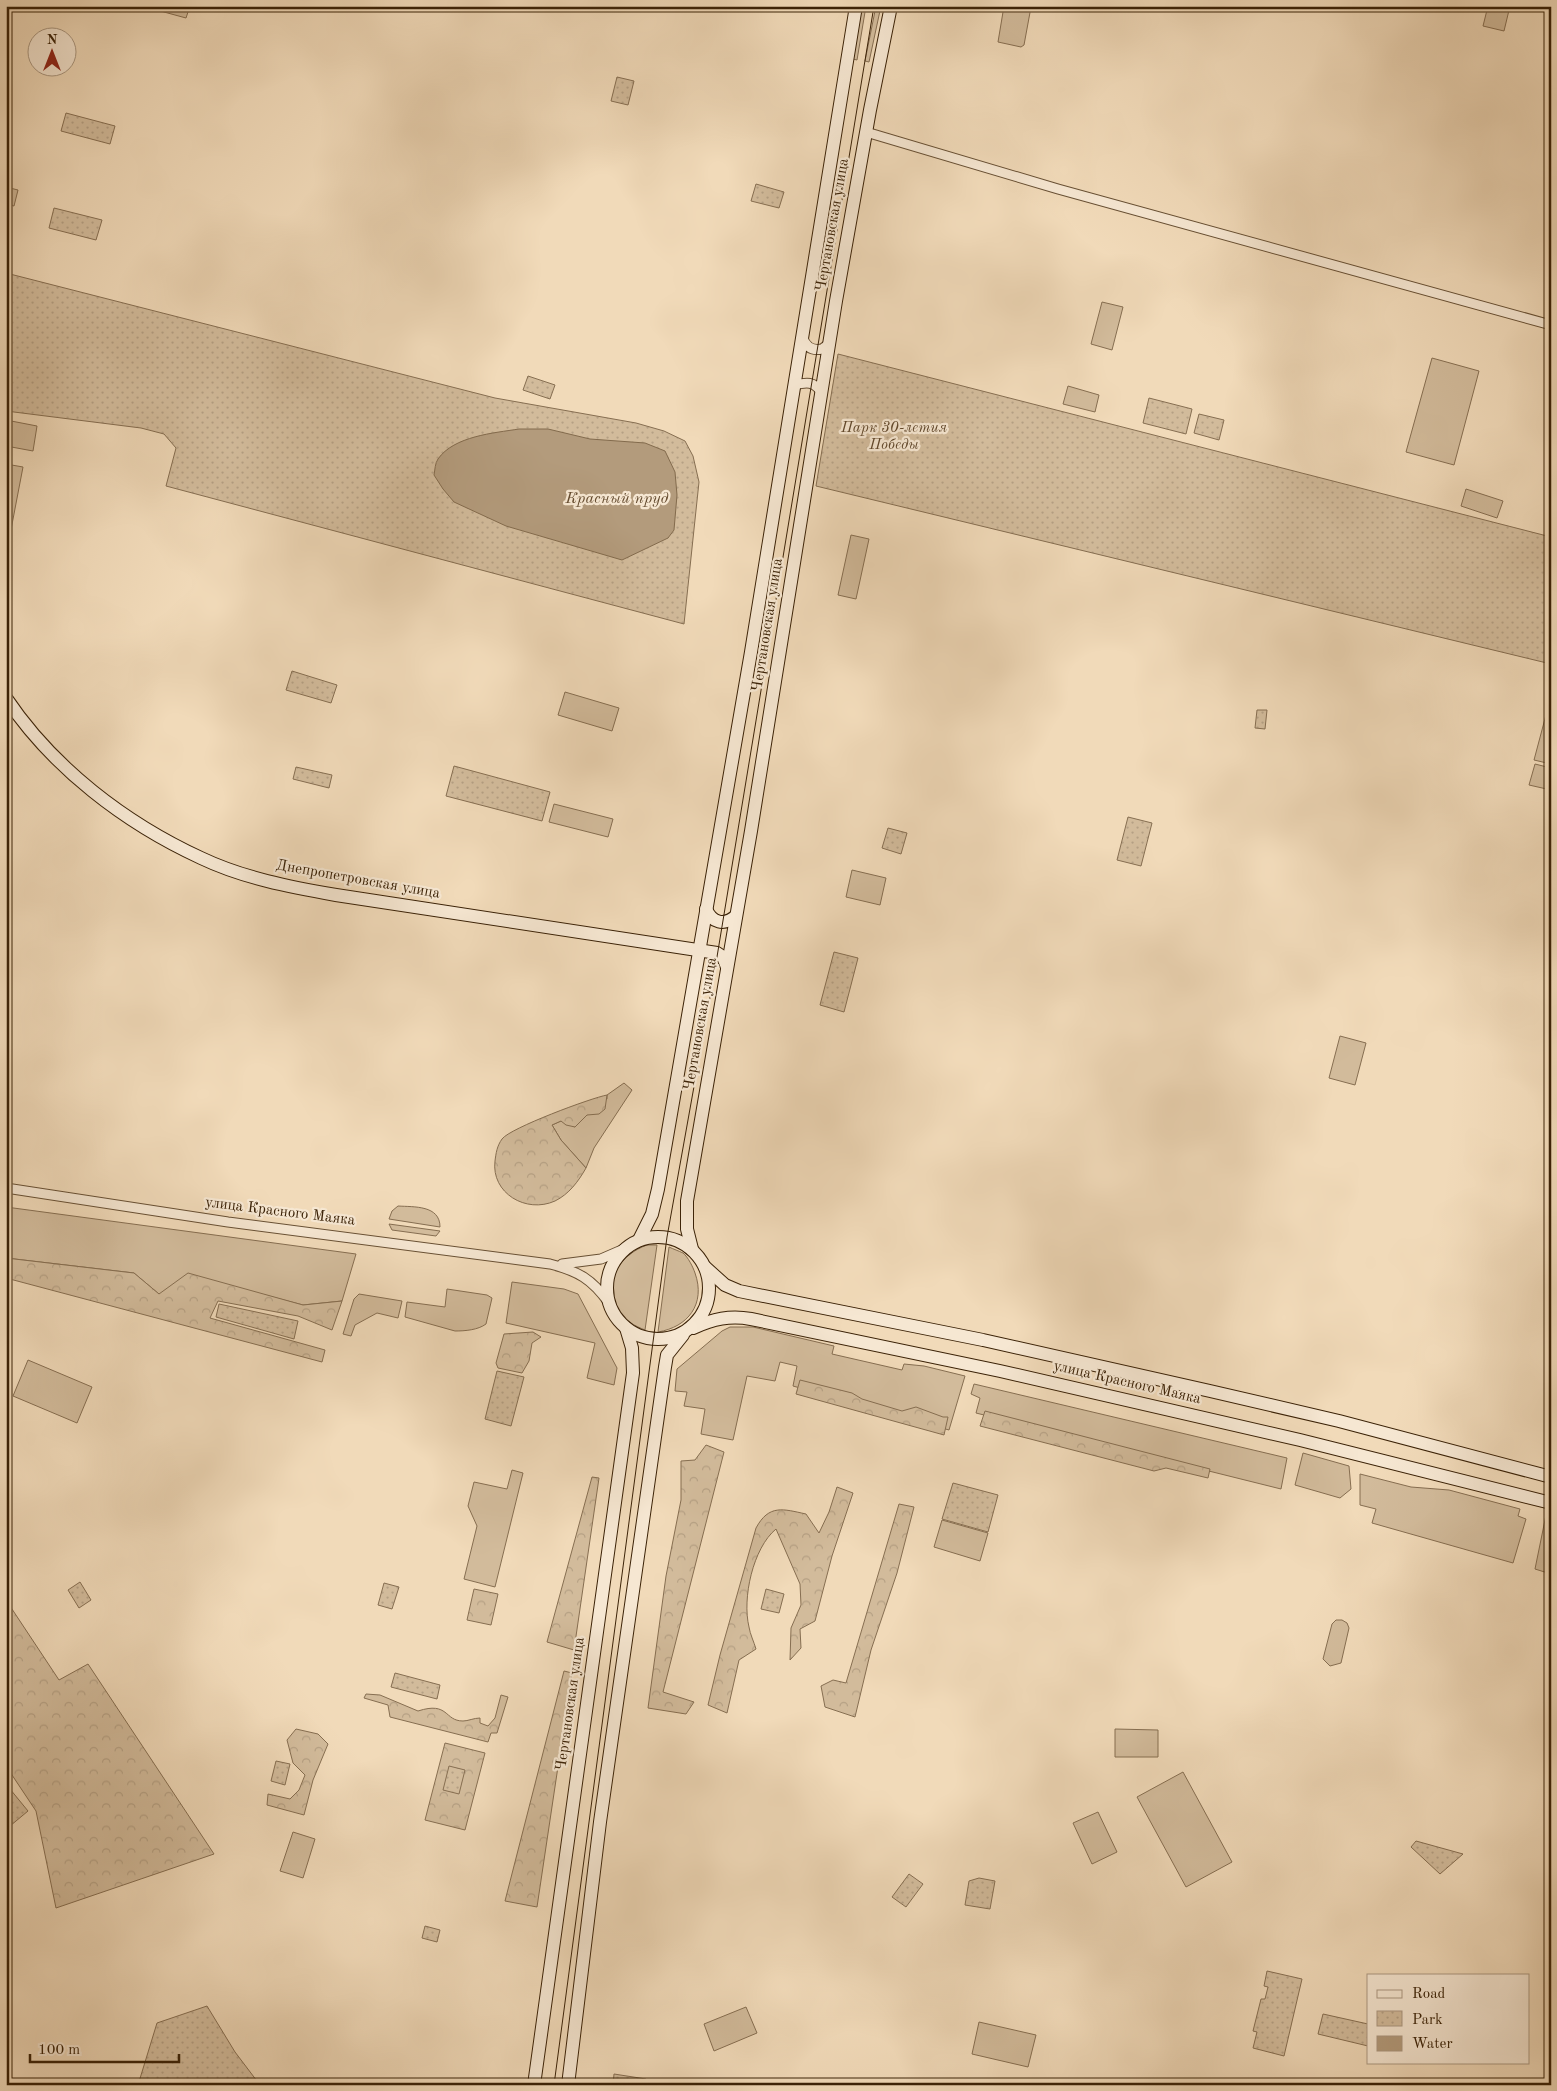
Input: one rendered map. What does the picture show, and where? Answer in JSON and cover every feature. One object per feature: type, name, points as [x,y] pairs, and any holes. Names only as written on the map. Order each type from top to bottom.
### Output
[{"type":"main road","name":"Чертановская улица","points":[[639,1240],[652,1214],[656,1197],[803,338],[856,6]]},
{"type":"main road","name":"Чертановская улица","points":[[692,1250],[687,1229],[687,1201],[866,132],[891,6]]},
{"type":"main road","name":"Днепропетровская улица","points":[[6,698],[44,745],[84,786],[122,813],[172,844],[239,873],[274,883],[336,895],[718,953],[724,957],[727,968]]},
{"type":"main road","points":[[706,909],[709,917],[716,922],[730,921],[736,916]]},
{"type":"main road","name":"Чертановская улица","points":[[534,2085],[633,1373],[632,1348],[626,1328],[613,1312],[609,1303],[606,1288],[608,1274],[614,1260],[624,1249],[639,1240],[652,1236],[667,1236],[682,1242],[692,1250],[705,1267]]},
{"type":"main road","points":[[568,2085],[600,1822],[667,1355],[703,1315],[707,1303],[708,1279],[705,1267]]},
{"type":"main road","name":"улица Красного Маяка","points":[[705,1267],[725,1285],[739,1291],[983,1340],[1210,1391],[1346,1423],[1551,1477]]},
{"type":"main road","name":"улица Красного Маяка","points":[[688,1331],[722,1317],[738,1316],[760,1320],[1028,1377],[1300,1440],[1551,1503]]},
{"type":"main road","name":"Чертановская улица","points":[[626,1328],[641,1336],[653,1339],[672,1339],[688,1331]]},
{"type":"street","points":[[866,132],[1058,189],[1551,326]]},
{"type":"street","points":[[803,338],[811,349],[822,349],[830,343]]},
{"type":"street","points":[[794,385],[806,382],[812,383],[822,393]]},
{"type":"street","name":"улица Красного Маяка","points":[[6,1188],[228,1222],[550,1264],[570,1269],[587,1278],[600,1290],[609,1303]]},
{"type":"street","name":"улица Красного Маяка","points":[[550,1264],[569,1264],[601,1259],[624,1249]]},
{"type":"green space","points":[[142,6],[190,6],[186,18]]},
{"type":"green space","points":[[861,6],[866,6],[857,60],[853,59]]},
{"type":"green space","points":[[876,6],[881,6],[869,62],[865,61]]},
{"type":"green space","points":[[1004,6],[1031,7],[1024,45],[1021,47],[998,42]]},
{"type":"green space","points":[[1488,6],[1510,6],[1504,31],[1483,26]]},
{"type":"green space","points":[[617,77],[634,81],[628,105],[611,101]]},
{"type":"green space","points":[[66,113],[115,126],[110,144],[61,131]]},
{"type":"green space","points":[[756,184],[784,192],[779,208],[751,201]]},
{"type":"green space","points":[[6,187],[18,190],[14,206],[6,204]]},
{"type":"green space","points":[[54,208],[102,220],[96,240],[49,228]]},
{"type":"green space","points":[[6,273],[495,398],[636,423],[664,431],[685,441],[693,456],[699,482],[684,624],[166,486],[176,448],[164,434],[141,428],[6,411]]},
{"type":"green space","points":[[1102,302],[1123,307],[1112,350],[1091,344]]},
{"type":"green space","name":"Парк 30-летия Победы","points":[[838,354],[1551,537],[1551,664],[816,486]]},
{"type":"green space","points":[[1432,358],[1479,371],[1454,465],[1406,452]]},
{"type":"green space","points":[[528,376],[555,385],[550,399],[523,390]]},
{"type":"green space","points":[[1068,386],[1099,395],[1095,412],[1063,404]]},
{"type":"green space","points":[[1149,398],[1192,409],[1186,434],[1143,423]]},
{"type":"green space","points":[[1199,414],[1224,420],[1219,440],[1194,433]]},
{"type":"green space","points":[[6,420],[37,426],[33,451],[6,446]]},
{"type":"green space","points":[[6,464],[23,467],[9,540],[6,540]]},
{"type":"green space","points":[[1466,489],[1503,501],[1497,518],[1461,506]]},
{"type":"green space","points":[[851,535],[869,539],[856,599],[838,595]]},
{"type":"green space","points":[[292,671],[337,685],[331,703],[286,690]]},
{"type":"green space","points":[[565,692],[619,708],[612,731],[558,715]]},
{"type":"green space","points":[[1551,696],[1551,764],[1534,760]]},
{"type":"green space","points":[[1257,710],[1267,710],[1265,729],[1255,728]]},
{"type":"green space","points":[[1535,764],[1551,768],[1551,790],[1529,785]]},
{"type":"green space","points":[[454,766],[550,792],[542,821],[446,796]]},
{"type":"green space","points":[[296,767],[332,775],[329,788],[293,779]]},
{"type":"green space","points":[[554,804],[613,819],[608,837],[549,822]]},
{"type":"green space","points":[[1128,817],[1152,823],[1141,866],[1117,860]]},
{"type":"green space","points":[[888,828],[907,833],[901,854],[882,848]]},
{"type":"green space","points":[[852,870],[886,878],[880,905],[846,897]]},
{"type":"green space","points":[[834,952],[858,958],[844,1012],[820,1005]]},
{"type":"green space","points":[[1340,1036],[1366,1043],[1355,1085],[1329,1078]]},
{"type":"green space","points":[[624,1083],[632,1090],[594,1148],[586,1168],[561,1140],[552,1125],[561,1121],[575,1127],[607,1099],[607,1095]]},
{"type":"green space","points":[[607,1095],[605,1109],[599,1114],[587,1115],[575,1127],[566,1125],[561,1121],[552,1125],[561,1140],[586,1168],[569,1191],[555,1201],[533,1205],[513,1198],[505,1191],[499,1183],[495,1172],[496,1152],[502,1139],[508,1134],[535,1121],[569,1107]]},
{"type":"green space","points":[[398,1206],[418,1207],[431,1211],[439,1220],[440,1227],[389,1219],[392,1211]]},
{"type":"green space","points":[[6,1207],[356,1254],[342,1301],[303,1305],[261,1294],[159,1294],[134,1273],[6,1258]]},
{"type":"green space","points":[[389,1224],[440,1231],[436,1236],[392,1230]]},
{"type":"green space","points":[[647,1245],[657,1245],[645,1330],[622,1317],[612,1300],[611,1290],[612,1280],[622,1262],[629,1255]]},
{"type":"green space","points":[[669,1247],[683,1253],[692,1265],[698,1284],[698,1295],[692,1312],[686,1319],[678,1325],[658,1332]]},
{"type":"green space","points":[[6,1258],[134,1273],[159,1294],[188,1273],[303,1305],[342,1301],[332,1330],[298,1316],[218,1301],[210,1318],[325,1350],[322,1362],[6,1278]]},
{"type":"green space","points":[[512,1282],[564,1289],[578,1294],[617,1368],[614,1385],[587,1378],[595,1343],[506,1323]]},
{"type":"green space","points":[[447,1289],[487,1295],[492,1298],[486,1324],[475,1329],[455,1331],[405,1317],[407,1302],[445,1307]]},
{"type":"green space","points":[[359,1294],[402,1301],[398,1318],[377,1313],[355,1325],[351,1336],[343,1334],[354,1299]]},
{"type":"green space","points":[[219,1304],[298,1321],[294,1339],[216,1317]]},
{"type":"green space","points":[[730,1327],[753,1327],[834,1346],[832,1354],[902,1370],[904,1364],[924,1366],[965,1376],[949,1430],[793,1386],[797,1366],[780,1362],[775,1381],[747,1376],[733,1440],[701,1434],[705,1409],[684,1406],[687,1392],[675,1391],[677,1369],[722,1331]]},
{"type":"green space","points":[[533,1332],[541,1337],[532,1343],[529,1361],[522,1373],[498,1368],[496,1363],[504,1334]]},
{"type":"green space","points":[[28,1360],[92,1387],[77,1423],[13,1396]]},
{"type":"green space","points":[[497,1371],[524,1377],[511,1426],[485,1419]]},
{"type":"green space","points":[[800,1380],[852,1393],[862,1399],[902,1411],[916,1407],[948,1417],[944,1435],[796,1394]]},
{"type":"green space","points":[[974,1384],[1287,1458],[1281,1489],[976,1413],[980,1398],[971,1394]]},
{"type":"green space","points":[[985,1411],[1210,1469],[1208,1478],[1166,1468],[1154,1471],[980,1426]]},
{"type":"green space","points":[[706,1445],[724,1452],[663,1692],[694,1702],[686,1714],[648,1708],[666,1576],[681,1500],[681,1461],[695,1460]]},
{"type":"green space","points":[[1303,1453],[1349,1466],[1351,1489],[1340,1498],[1295,1485]]},
{"type":"green space","points":[[512,1470],[523,1473],[495,1587],[464,1579],[477,1526],[468,1506],[474,1482],[507,1489]]},
{"type":"green space","points":[[1360,1474],[1411,1487],[1449,1490],[1520,1509],[1518,1516],[1526,1519],[1513,1563],[1372,1523],[1376,1509],[1360,1505]]},
{"type":"green space","points":[[592,1477],[599,1478],[574,1650],[547,1642]]},
{"type":"green space","points":[[953,1483],[998,1495],[988,1532],[942,1519]]},
{"type":"green space","points":[[837,1487],[853,1493],[832,1556],[815,1621],[800,1629],[801,1648],[790,1660],[791,1628],[801,1605],[800,1584],[776,1529],[761,1548],[748,1588],[747,1615],[756,1649],[739,1660],[727,1713],[708,1705],[720,1655],[756,1528],[766,1515],[777,1510],[784,1510],[806,1514],[819,1533],[829,1512]]},
{"type":"green space","points":[[899,1504],[914,1507],[897,1573],[871,1650],[855,1717],[825,1707],[821,1686],[833,1680],[846,1683]]},
{"type":"green space","points":[[1546,1515],[1551,1516],[1551,1574],[1535,1569]]},
{"type":"green space","points":[[942,1520],[988,1533],[980,1561],[934,1547]]},
{"type":"green space","points":[[80,1582],[91,1600],[79,1608],[68,1590]]},
{"type":"green space","points":[[384,1583],[399,1587],[392,1609],[378,1605]]},
{"type":"green space","points":[[474,1589],[498,1594],[491,1625],[467,1620]]},
{"type":"green space","points":[[766,1589],[784,1594],[779,1613],[761,1609]]},
{"type":"green space","points":[[6,1600],[59,1680],[88,1664],[214,1854],[56,1908],[36,1811],[6,1766]]},
{"type":"green space","points":[[1336,1620],[1342,1620],[1347,1623],[1349,1628],[1341,1663],[1330,1666],[1323,1659],[1332,1624]]},
{"type":"green space","points":[[564,1671],[572,1673],[537,1907],[505,1901]]},
{"type":"green space","points":[[395,1673],[440,1685],[437,1699],[391,1687]]},
{"type":"green space","points":[[366,1694],[380,1695],[418,1711],[435,1708],[457,1720],[465,1721],[480,1718],[480,1723],[488,1726],[495,1718],[501,1695],[508,1697],[497,1733],[491,1733],[488,1742],[390,1717],[388,1705],[364,1698]]},
{"type":"green space","points":[[296,1729],[318,1734],[328,1744],[313,1780],[304,1815],[267,1805],[268,1794],[290,1799],[299,1790],[305,1775],[293,1763],[287,1740]]},
{"type":"green space","points":[[1115,1729],[1158,1730],[1158,1757],[1115,1757]]},
{"type":"green space","points":[[445,1743],[485,1753],[465,1830],[425,1820]]},
{"type":"green space","points":[[276,1761],[290,1764],[285,1785],[271,1781]]},
{"type":"green space","points":[[449,1766],[465,1770],[459,1794],[443,1790]]},
{"type":"green space","points":[[1183,1772],[1232,1862],[1186,1887],[1137,1797]]},
{"type":"green space","points":[[10,1789],[28,1811],[10,1826],[6,1822],[6,1792]]},
{"type":"green space","points":[[1098,1812],[1117,1852],[1092,1864],[1073,1823]]},
{"type":"green space","points":[[293,1832],[315,1839],[303,1878],[280,1871]]},
{"type":"green space","points":[[1416,1841],[1463,1854],[1440,1874],[1411,1847]]},
{"type":"green space","points":[[909,1874],[923,1884],[906,1907],[892,1897]]},
{"type":"green space","points":[[979,1878],[995,1881],[990,1909],[965,1905],[969,1881]]},
{"type":"green space","points":[[425,1926],[440,1930],[437,1942],[422,1938]]},
{"type":"green space","points":[[1267,1971],[1302,1979],[1284,2056],[1253,2048],[1257,2032],[1253,2031],[1261,1999],[1265,1999],[1268,1987],[1264,1986]]},
{"type":"green space","points":[[207,2006],[235,2052],[260,2085],[138,2085],[157,2023]]},
{"type":"green space","points":[[746,2007],[757,2033],[714,2051],[704,2024]]},
{"type":"green space","points":[[1323,2014],[1367,2024],[1367,2046],[1318,2034]]},
{"type":"green space","points":[[979,2022],[1036,2035],[1028,2067],[972,2054]]},
{"type":"green space","points":[[614,2074],[646,2079],[645,2085],[613,2085]]},
{"type":"water","name":"Красный пруд","points":[[519,429],[548,429],[590,439],[645,443],[665,451],[675,472],[677,495],[674,530],[668,538],[622,560],[506,526],[454,502],[434,475],[438,459],[445,451],[464,440]]},
{"type":"tram line","points":[[554,2085],[667,1237],[714,975],[874,6]]}]
